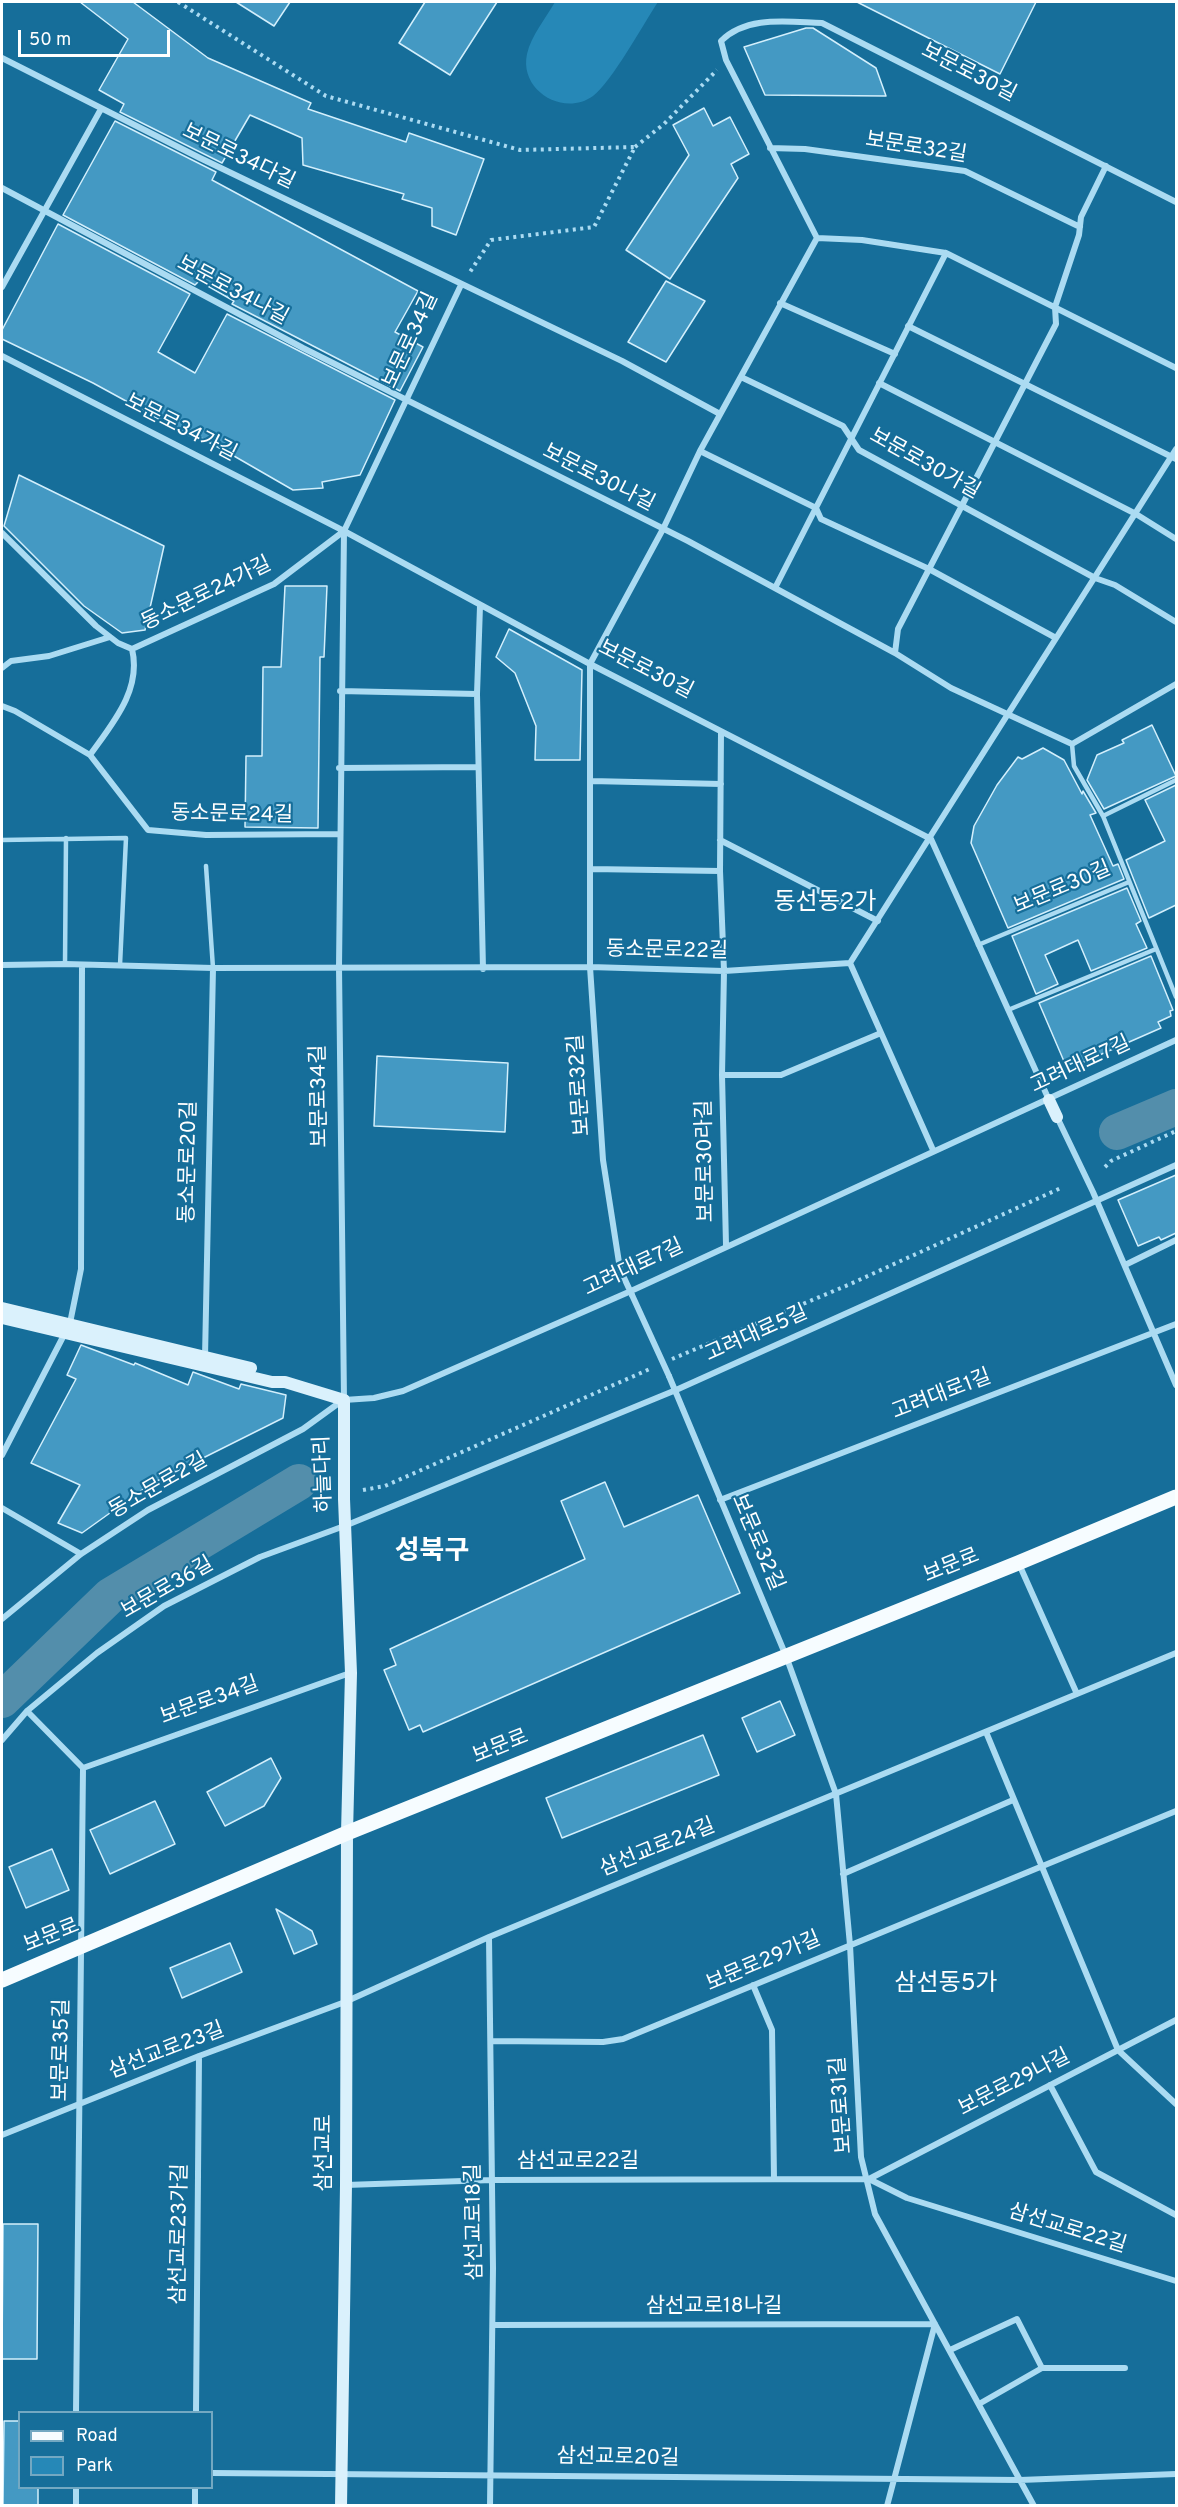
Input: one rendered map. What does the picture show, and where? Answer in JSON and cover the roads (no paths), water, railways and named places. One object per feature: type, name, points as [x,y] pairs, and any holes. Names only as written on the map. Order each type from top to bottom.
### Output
[{"type":"main road","name":"보문로","points":[[2,1980],[347,1833],[1018,1563],[1176,1497]]},
{"type":"street","name":"보문로30길","points":[[770,148],[726,60],[721,41],[733,30],[772,21],[822,23],[1176,202]]},
{"type":"street","name":"보문로34다길","points":[[2,57],[100,109],[460,285]]},
{"type":"street","points":[[2,287],[100,109]]},
{"type":"street","points":[[770,148],[818,238],[862,240],[946,254],[1176,368]]},
{"type":"street","name":"보문로32길","points":[[770,148],[805,149],[965,171],[1080,226]]},
{"type":"street","points":[[896,653],[898,629],[1056,324],[1055,307],[1081,217],[1106,166]]},
{"type":"street","name":"보문로34나길","points":[[2,188],[293,343],[406,400]]},
{"type":"street","name":"보문로32길","points":[[786,1656],[676,1390],[620,1269],[603,1160],[590,967],[590,664],[663,529],[700,451],[818,238]]},
{"type":"street","points":[[775,588],[946,254]]},
{"type":"street","name":"보문로34길","points":[[343,1422],[339,768],[344,531],[460,285],[622,361],[720,414]]},
{"type":"street","points":[[780,303],[895,354]]},
{"type":"street","points":[[908,326],[1174,458]]},
{"type":"street","name":"보문로34가길","points":[[2,356],[344,531]]},
{"type":"street","name":"보문로30가길","points":[[741,377],[843,426],[850,440],[859,450],[1095,578],[1115,585],[1176,622]]},
{"type":"street","points":[[879,383],[1136,514],[1176,539]]},
{"type":"street","name":"보문로30나길","points":[[406,400],[775,588],[896,653],[951,688],[1072,744]]},
{"type":"street","points":[[933,1150],[850,963],[932,839],[1056,638],[1174,458],[1176,449]]},
{"type":"street","points":[[700,451],[816,508],[820,519],[929,569],[1056,638]]},
{"type":"street","name":"보문로30길","points":[[344,531],[590,664],[932,839]]},
{"type":"street","name":"동소문로24가길","points":[[2,533],[110,637],[132,649],[274,584],[344,531]]},
{"type":"street","points":[[480,606],[477,767],[483,969]]},
{"type":"street","points":[[2,668],[11,660],[49,656],[110,637]]},
{"type":"street","points":[[90,755],[124,706],[136,665],[132,649]]},
{"type":"street","points":[[1072,744],[1176,684]]},
{"type":"street","points":[[340,691],[477,694]]},
{"type":"street","name":"동소문로24길","points":[[2,706],[15,711],[90,755],[148,830],[206,835],[339,834]]},
{"type":"street","name":"보문로30라길","points":[[721,732],[720,871],[724,971],[722,1076],[726,1245]]},
{"type":"street","points":[[339,768],[477,767]]},
{"type":"street","points":[[591,781],[721,784]]},
{"type":"street","points":[[932,839],[978,945],[1091,1188],[1176,1385]]},
{"type":"street","points":[[720,840],[878,921]]},
{"type":"street","points":[[591,869],[720,871]]},
{"type":"street","name":"동소문로22길","points":[[2,965],[483,969],[590,967],[724,971],[850,963]]},
{"type":"street","points":[[2,1455],[68,1328],[81,1269],[82,966]]},
{"type":"street","name":"동소문로20길","points":[[205,1357],[213,968]]},
{"type":"street","name":"보문로30라길","points":[[722,1076],[782,1075],[881,1033]]},
{"type":"street","name":"고려대로7길","points":[[344,1400],[374,1398],[404,1391],[631,1293],[726,1245],[933,1150],[1049,1100],[1176,1040]]},
{"type":"street","name":"고려대로5길","points":[[347,1525],[676,1390],[1176,1165]]},
{"type":"street","points":[[1125,1265],[1176,1240]]},
{"type":"street","points":[[2,1308],[68,1328],[272,1382],[285,1382],[344,1400]]},
{"type":"street","points":[[2,1318],[68,1328],[205,1357],[275,1374],[285,1382]]},
{"type":"street","name":"고려대로1길","points":[[720,1500],[1176,1324]]},
{"type":"street","name":"동소문로2길","points":[[2,1619],[81,1554],[148,1510],[303,1429],[344,1400]]},
{"type":"street","name":"하늘다리","points":[[343,1422],[347,1525]]},
{"type":"street","points":[[2,1508],[81,1554]]},
{"type":"street","points":[[347,1525],[351,1672],[347,1833]]},
{"type":"street","name":"보문로36길","points":[[2,1740],[27,1711],[97,1653],[164,1605],[260,1557],[347,1525]]},
{"type":"street","points":[[1018,1563],[1077,1694]]},
{"type":"street","name":"삼선교로24길","points":[[345,2002],[489,1937],[1176,1653]]},
{"type":"street","name":"보문로31길","points":[[786,1656],[836,1794],[850,1945],[861,2157],[869,2179],[875,2214],[1034,2505]]},
{"type":"street","name":"보문로34길","points":[[82,1768],[351,1672]]},
{"type":"street","points":[[27,1711],[82,1768]]},
{"type":"street","points":[[986,1732],[1118,2050],[1176,2104]]},
{"type":"street","name":"보문로35길","points":[[76,2411],[82,1768]]},
{"type":"street","points":[[843,1874],[1013,1800]]},
{"type":"street","name":"보문로29가길","points":[[490,2041],[603,2042],[624,2039],[1176,1811]]},
{"type":"street","name":"삼선교로","points":[[341,2505],[346,2185],[347,1833]]},
{"type":"street","name":"삼선교로18길","points":[[489,1937],[493,2325],[490,2505]]},
{"type":"street","points":[[753,1985],[772,2030],[774,2179]]},
{"type":"street","name":"삼선교로23길","points":[[2,2135],[199,2056],[345,2002]]},
{"type":"street","name":"보문로29나길","points":[[869,2179],[1176,2020]]},
{"type":"street","name":"삼선교로23가길","points":[[196,2411],[199,2056]]},
{"type":"street","points":[[1050,2085],[1096,2172],[1176,2215]]},
{"type":"street","name":"삼선교로22길","points":[[346,2185],[492,2180],[869,2179],[907,2198],[1176,2281]]},
{"type":"street","points":[[950,2350],[1017,2319],[1042,2367]]},
{"type":"street","points":[[888,2505],[935,2324]]},
{"type":"street","name":"삼선교로18나길","points":[[493,2325],[935,2324]]},
{"type":"street","points":[[979,2404],[1042,2367],[1125,2368]]},
{"type":"street","points":[[213,2474],[340,2474]]},
{"type":"street","name":"삼선교로20길","points":[[340,2474],[1020,2480],[1176,2474]]},
{"type":"street","points":[[76,2489],[76,2505]]},
{"type":"street","points":[[195,2489],[195,2505]]},
{"type":"lane","points":[[1072,744],[1074,766],[1103,816],[1176,997]]},
{"type":"lane","points":[[1103,816],[1176,780]]},
{"type":"lane","points":[[65,964],[66,838]]},
{"type":"lane","points":[[2,840],[126,838],[120,965]]},
{"type":"lane","points":[[206,866],[213,968]]},
{"type":"lane","name":"보문로30길","points":[[978,945],[1129,882]]},
{"type":"lane","points":[[1008,1010],[1156,949]]},
{"type":"waterway","points":[[1117,1132],[1176,1107]]},
{"type":"waterway","points":[[2,1700],[110,1596],[299,1482]]},
{"type":"district","name":"동선동2가","points":[[825,904]]},
{"type":"district","name":"성북구","points":[[432,1554]]},
{"type":"district","name":"삼선동5가","points":[[946,1985]]}]
